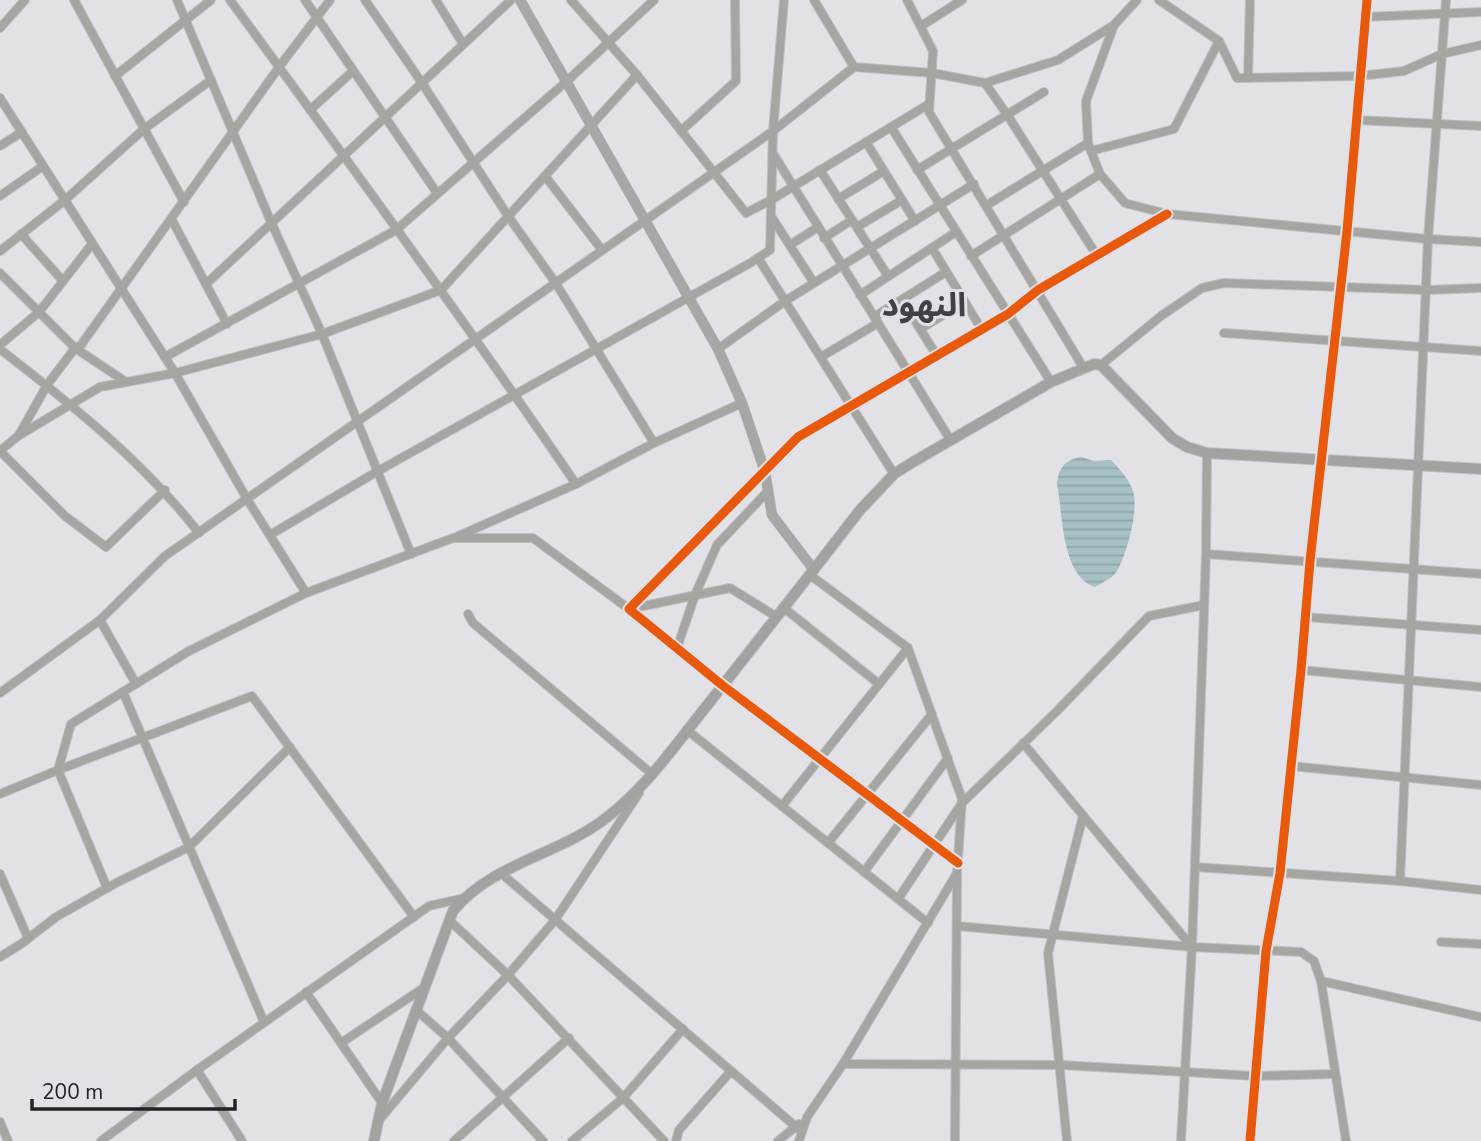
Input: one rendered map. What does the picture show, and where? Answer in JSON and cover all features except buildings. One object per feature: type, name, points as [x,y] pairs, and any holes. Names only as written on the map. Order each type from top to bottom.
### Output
[{"type":"highway","points":[[374,1141],[382,1103],[449,920],[464,898],[502,874],[603,821],[650,776],[860,510],[894,474],[1051,382],[1094,364],[1101,365],[1172,438],[1186,447],[1207,453],[1481,469]]},
{"type":"main road","points":[[520,0],[718,349],[742,403],[765,472],[772,515],[812,572]]},
{"type":"street","points":[[0,28],[24,0]]},
{"type":"street","points":[[74,0],[184,202]]},
{"type":"street","points":[[177,0],[271,222],[322,334],[411,554]]},
{"type":"street","points":[[116,76],[211,0]]},
{"type":"street","points":[[230,0],[476,337],[576,484]]},
{"type":"street","points":[[305,0],[437,193]]},
{"type":"street","points":[[18,436],[47,385],[75,348],[81,345],[279,67],[331,0]]},
{"type":"street","points":[[365,0],[555,282],[654,443]]},
{"type":"street","points":[[436,0],[463,44]]},
{"type":"street","points":[[206,284],[511,0]]},
{"type":"street","points":[[571,0],[637,75],[746,213],[929,104]]},
{"type":"street","points":[[165,357],[396,230],[567,81],[654,0]]},
{"type":"street","points":[[681,131],[736,81],[735,0]]},
{"type":"street","points":[[270,535],[378,471],[770,250],[773,131],[784,0]]},
{"type":"street","points":[[814,0],[854,67]]},
{"type":"street","points":[[907,0],[933,51],[929,112],[1083,367]]},
{"type":"street","points":[[921,26],[962,0]]},
{"type":"street","points":[[0,693],[100,620],[165,556],[773,131],[854,67],[932,73],[985,83],[1058,60],[1114,24],[1137,0]]},
{"type":"street","points":[[1159,0],[1219,41],[1237,78],[1360,76],[1404,71],[1441,54],[1481,45]]},
{"type":"street","points":[[1248,78],[1250,0]]},
{"type":"street","points":[[1250,1141],[1266,951],[1280,873],[1310,561],[1336,339],[1367,0]]},
{"type":"street","points":[[1400,881],[1428,239],[1446,0]]},
{"type":"street","points":[[1365,17],[1481,12]]},
{"type":"street","points":[[1114,24],[1086,101],[1090,147],[1100,174],[1125,203],[1167,214],[1481,242]]},
{"type":"street","points":[[987,205],[1043,171],[1090,147],[1174,129],[1219,41]]},
{"type":"street","points":[[310,110],[352,71]]},
{"type":"street","points":[[165,490],[106,547],[65,516],[0,451],[18,436],[100,387],[175,373],[322,334],[441,290],[637,75]]},
{"type":"street","points":[[0,251],[65,200],[144,129],[211,80]]},
{"type":"street","points":[[985,83],[1097,256]]},
{"type":"street","points":[[917,170],[1044,92]]},
{"type":"street","points":[[0,98],[175,373],[247,499],[306,593]]},
{"type":"street","points":[[1356,120],[1481,127]]},
{"type":"street","points":[[891,127],[1051,382]]},
{"type":"street","points":[[0,146],[22,132]]},
{"type":"street","points":[[866,142],[915,221]]},
{"type":"street","points":[[772,153],[951,441]]},
{"type":"street","points":[[0,196],[43,166]]},
{"type":"street","points":[[820,170],[888,276]]},
{"type":"street","points":[[838,199],[884,171]]},
{"type":"street","points":[[971,256],[1100,174]]},
{"type":"street","points":[[545,176],[602,250]]},
{"type":"street","points":[[718,349],[785,301],[974,184]]},
{"type":"street","points":[[824,238],[902,200]]},
{"type":"street","points":[[629,609],[798,437],[982,330],[1038,290],[1167,214]]},
{"type":"street","points":[[771,216],[814,283]]},
{"type":"street","points":[[172,220],[227,324]]},
{"type":"street","points":[[790,245],[818,227]]},
{"type":"street","points":[[860,295],[956,232]]},
{"type":"street","points":[[21,234],[63,281]]},
{"type":"street","points":[[92,244],[39,312],[0,347],[72,404],[138,462],[165,490],[199,533]]},
{"type":"street","points":[[932,248],[982,330]]},
{"type":"street","points":[[758,258],[894,474]]},
{"type":"street","points":[[821,357],[946,272]]},
{"type":"street","points":[[0,273],[75,348],[126,382]]},
{"type":"street","points":[[1101,365],[1161,316],[1202,288],[1224,283],[1426,290],[1481,288]]},
{"type":"street","points":[[902,300],[937,356]]},
{"type":"street","points":[[920,329],[965,302]]},
{"type":"street","points":[[1224,333],[1481,351]]},
{"type":"street","points":[[107,888],[58,770],[71,724],[189,651],[306,593],[453,538],[576,484],[654,443],[742,403]]},
{"type":"street","points":[[1181,1141],[1192,947],[1207,453]]},
{"type":"street","points":[[677,648],[716,545],[768,491]]},
{"type":"street","points":[[453,538],[533,538],[958,863]]},
{"type":"street","points":[[1206,554],[1481,574]]},
{"type":"street","points":[[812,572],[908,648],[962,803],[957,873],[955,1141]]},
{"type":"street","points":[[629,609],[730,588],[780,612],[879,684]]},
{"type":"street","points":[[898,899],[962,803],[1149,616],[1204,605]]},
{"type":"street","points":[[378,1122],[448,1038],[508,975],[555,920],[650,776],[473,623],[468,614]]},
{"type":"street","points":[[1306,617],[1481,630]]},
{"type":"street","points":[[100,620],[136,684]]},
{"type":"street","points":[[782,806],[908,648]]},
{"type":"street","points":[[1301,670],[1481,687]]},
{"type":"street","points":[[123,692],[264,1023]]},
{"type":"street","points":[[0,794],[252,696],[414,917]]},
{"type":"street","points":[[828,843],[932,714]]},
{"type":"street","points":[[687,730],[928,923]]},
{"type":"street","points":[[1023,743],[1192,947]]},
{"type":"street","points":[[0,957],[56,917],[189,847],[290,747]]},
{"type":"street","points":[[864,872],[948,758]]},
{"type":"street","points":[[1291,766],[1481,785]]},
{"type":"street","points":[[1067,1141],[1048,953],[1083,816]]},
{"type":"street","points":[[1195,867],[1400,881],[1481,890]]},
{"type":"street","points":[[778,1141],[799,1133],[957,873]]},
{"type":"street","points":[[0,874],[28,938]]},
{"type":"street","points":[[502,874],[683,1029],[799,1133]]},
{"type":"street","points":[[101,1141],[429,906],[464,898]]},
{"type":"street","points":[[449,920],[508,975],[664,1141]]},
{"type":"street","points":[[957,926],[1192,947],[1301,952],[1314,961],[1321,981],[1346,1141]]},
{"type":"street","points":[[1441,942],[1481,944]]},
{"type":"street","points":[[1321,981],[1481,1017]]},
{"type":"street","points":[[341,1043],[425,987]]},
{"type":"street","points":[[306,992],[382,1103]]},
{"type":"street","points":[[416,1010],[448,1038],[543,1141]]},
{"type":"street","points":[[572,1141],[623,1098],[683,1029]]},
{"type":"street","points":[[454,1141],[569,1038]]},
{"type":"street","points":[[843,1064],[1061,1065],[1255,1076],[1335,1074]]},
{"type":"street","points":[[197,1070],[242,1141]]},
{"type":"street","points":[[676,1141],[679,1130],[731,1071]]},
{"type":"street","points":[[0,1122],[4,1137]]},
{"type":"water","points":[[1081,457],[1094,461],[1111,460],[1129,483],[1134,499],[1131,531],[1121,563],[1113,576],[1095,587],[1084,581],[1070,557],[1057,484],[1064,465]]},
{"type":"cycle path","points":[[1250,1141],[1266,951],[1280,873],[1310,561],[1347,231],[1367,0]]},
{"type":"cycle path","points":[[958,863],[722,685],[629,609],[798,437],[1008,314],[1038,290],[1167,214]]},
{"type":"district","name":"النهود","points":[[924,304]]}]
